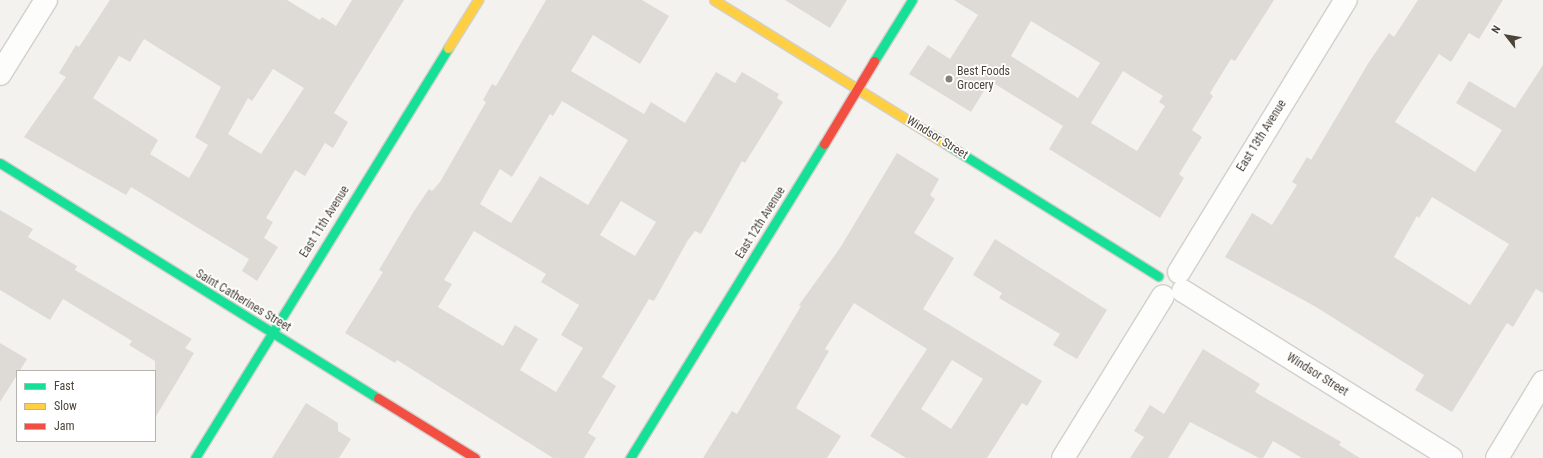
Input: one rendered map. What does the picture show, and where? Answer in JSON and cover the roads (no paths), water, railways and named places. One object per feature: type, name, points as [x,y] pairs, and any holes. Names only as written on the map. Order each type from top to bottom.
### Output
[{"type":"street","points":[[0,74],[46,0]]},
{"type":"street","name":"East 11th Avenue","points":[[195,458],[478,0]]},
{"type":"street","name":"Windsor Street","points":[[714,0],[1451,458]]},
{"type":"street","name":"East 12th Avenue","points":[[630,458],[912,0]]},
{"type":"street","name":"East 13th Avenue","points":[[1063,458],[1346,0]]},
{"type":"street","name":"Saint Catherines Street","points":[[0,163],[476,458]]},
{"type":"street","points":[[1497,458],[1543,382]]},
{"type":"place","name":"Best Foods Grocery","points":[[949,79]]}]
